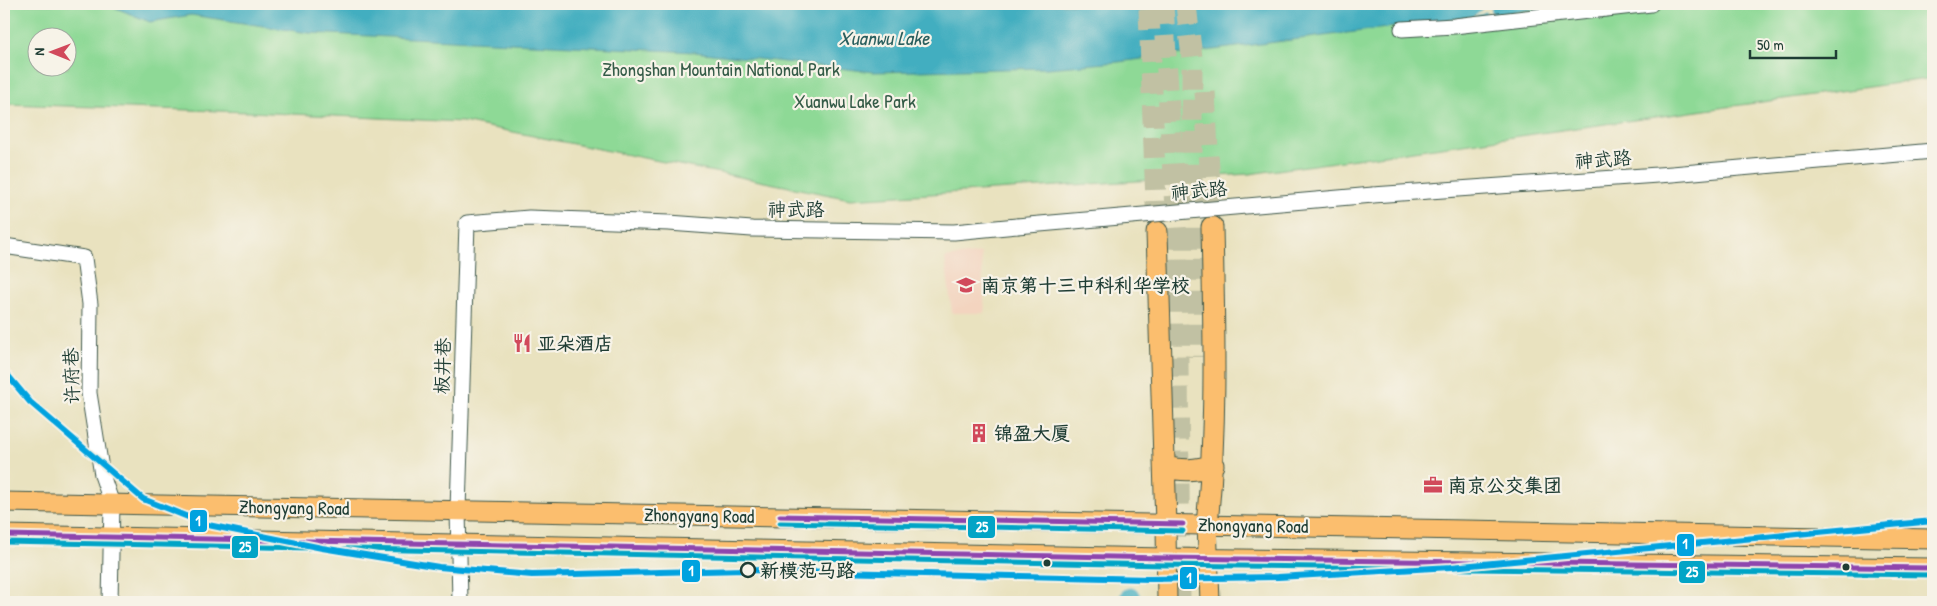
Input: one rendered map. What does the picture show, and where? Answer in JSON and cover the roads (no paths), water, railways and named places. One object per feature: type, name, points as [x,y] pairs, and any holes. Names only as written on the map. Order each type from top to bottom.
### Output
[{"type":"highway","points":[[1207,524],[1213,465],[1215,375],[1212,227]]},
{"type":"highway","points":[[1157,232],[1166,525]]},
{"type":"highway","points":[[1165,467],[1179,471],[1196,471],[1213,465]]},
{"type":"main road","name":"Zhongyang Road","points":[[4,502],[1933,539]]},
{"type":"main road","points":[[1207,524],[1210,602]]},
{"type":"main road","points":[[1166,525],[1167,602]]},
{"type":"main road","name":"Zhongyang Road","points":[[4,535],[1166,558],[1208,557],[1933,568]]},
{"type":"street","points":[[1402,29],[1454,26],[1651,4]]},
{"type":"street","name":"神武路","points":[[467,223],[529,218],[669,223],[752,229],[954,232],[1373,195],[1672,174],[1933,151]]},
{"type":"street","name":"板井巷","points":[[460,602],[458,510],[467,223]]},
{"type":"street","name":"许府巷","points":[[4,246],[84,258],[90,304],[89,393],[102,475],[112,504],[110,602]]},
{"type":"water","name":"Xuanwu Lake","points":[[106,4],[1576,4],[1118,62],[1048,68],[874,72],[694,52],[309,33],[191,15],[150,22]]},
{"type":"waterway","points":[[1129,602],[1130,598]]},
{"type":"tunnel","points":[[1163,4],[1177,243],[1180,602]]},
{"type":"tunnel","points":[[1186,4],[1192,58],[1192,357]]},
{"type":"tunnel","points":[[1149,9],[1157,232]]},
{"type":"tunnel","points":[[1205,92],[1212,227]]},
{"type":"place","name":"南京第十三中科利华学校","points":[[966,285]]},
{"type":"place","name":"亚朵酒店","points":[[522,343]]},
{"type":"place","name":"锦盈大厦","points":[[979,433]]},
{"type":"place","name":"南京公交集团","points":[[1433,485]]},
{"type":"place","name":"新模范马路","points":[[748,570]]},
{"type":"park label","name":"Zhongshan Mountain National Park","points":[[721,69]]},
{"type":"park label","name":"Xuanwu Lake Park","points":[[855,101]]}]
